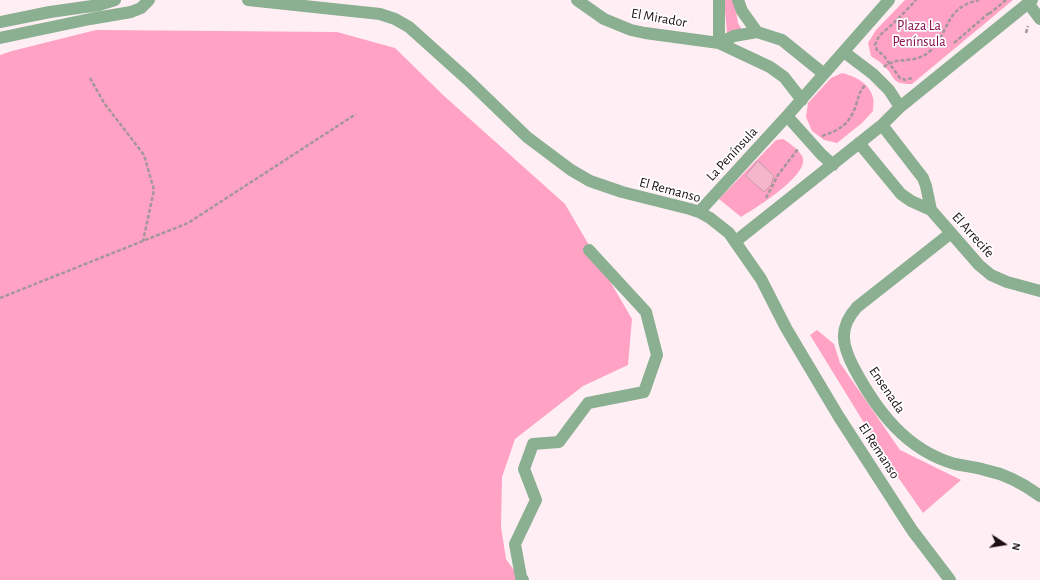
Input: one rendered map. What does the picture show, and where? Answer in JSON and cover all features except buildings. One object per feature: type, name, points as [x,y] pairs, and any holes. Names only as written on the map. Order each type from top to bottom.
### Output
[{"type":"street","points":[[0,22],[42,13],[107,3],[115,0]]},
{"type":"street","points":[[0,38],[136,11],[149,0]]},
{"type":"street","name":"El Remanso","points":[[248,0],[380,14],[395,19],[409,27],[527,137],[571,170],[590,181],[622,192],[699,212],[720,224],[736,241],[761,280],[786,328],[912,530],[950,580]]},
{"type":"street","name":"El Mirador","points":[[577,0],[604,19],[631,30],[719,43],[770,67],[784,77],[802,100]]},
{"type":"street","points":[[719,0],[719,43],[734,36],[757,32],[782,40],[824,74]]},
{"type":"street","points":[[738,0],[745,15],[757,32]]},
{"type":"street","name":"La Península","points":[[699,212],[802,100],[889,0]]},
{"type":"street","points":[[736,241],[833,165],[882,125],[900,107],[1030,2],[1040,19]]},
{"type":"street","points":[[88,6],[90,19]]},
{"type":"street","points":[[844,52],[873,74],[889,90],[900,107]]},
{"type":"street","points":[[787,116],[821,154],[833,165]]},
{"type":"street","name":"El Arrecife","points":[[882,125],[923,178],[931,210]]},
{"type":"street","name":"El Arrecife","points":[[859,143],[901,194],[911,201],[931,210],[973,259],[991,274],[1007,282],[1040,291]]},
{"type":"street","name":"Ensenada","points":[[951,233],[857,307],[848,319],[845,327],[844,335],[846,353],[867,393],[895,428],[919,448],[950,462],[1002,475],[1018,482],[1040,496]]},
{"type":"street","points":[[523,580],[521,577],[515,544],[536,500],[524,469],[533,444],[559,442],[588,403],[644,392],[657,355],[646,312],[589,250]]},
{"type":"path","points":[[916,0],[898,20],[879,36],[875,41],[875,45],[877,50],[884,56],[900,78],[905,80],[917,74]]},
{"type":"path","points":[[889,63],[912,60],[923,56],[932,50],[952,14],[970,2],[979,0]]},
{"type":"path","points":[[953,44],[989,13]]},
{"type":"path","points":[[90,78],[104,103],[144,155],[154,190],[143,241]]},
{"type":"path","points":[[0,298],[188,223],[356,114]]},
{"type":"green space","points":[[724,0],[734,0],[738,23],[742,30],[727,33]]},
{"type":"green space","name":"Plaza La Península","points":[[905,0],[1013,0],[912,84],[905,84],[895,80],[880,62],[871,56],[868,43],[876,30]]},
{"type":"green space","points":[[96,30],[337,32],[395,48],[443,95],[565,204],[632,319],[628,365],[583,386],[515,439],[502,477],[501,527],[506,559],[521,580],[0,580],[0,55]]},
{"type":"green space","points":[[842,73],[856,78],[869,88],[873,98],[873,111],[862,123],[837,143],[824,140],[812,131],[806,117],[808,103],[831,78]]},
{"type":"green space","points":[[783,139],[791,144],[802,156],[803,163],[799,172],[791,181],[769,199],[741,217],[719,199],[776,140]]},
{"type":"green space","points":[[817,330],[834,344],[840,363],[900,450],[961,480],[923,513],[893,470],[810,335]]}]
